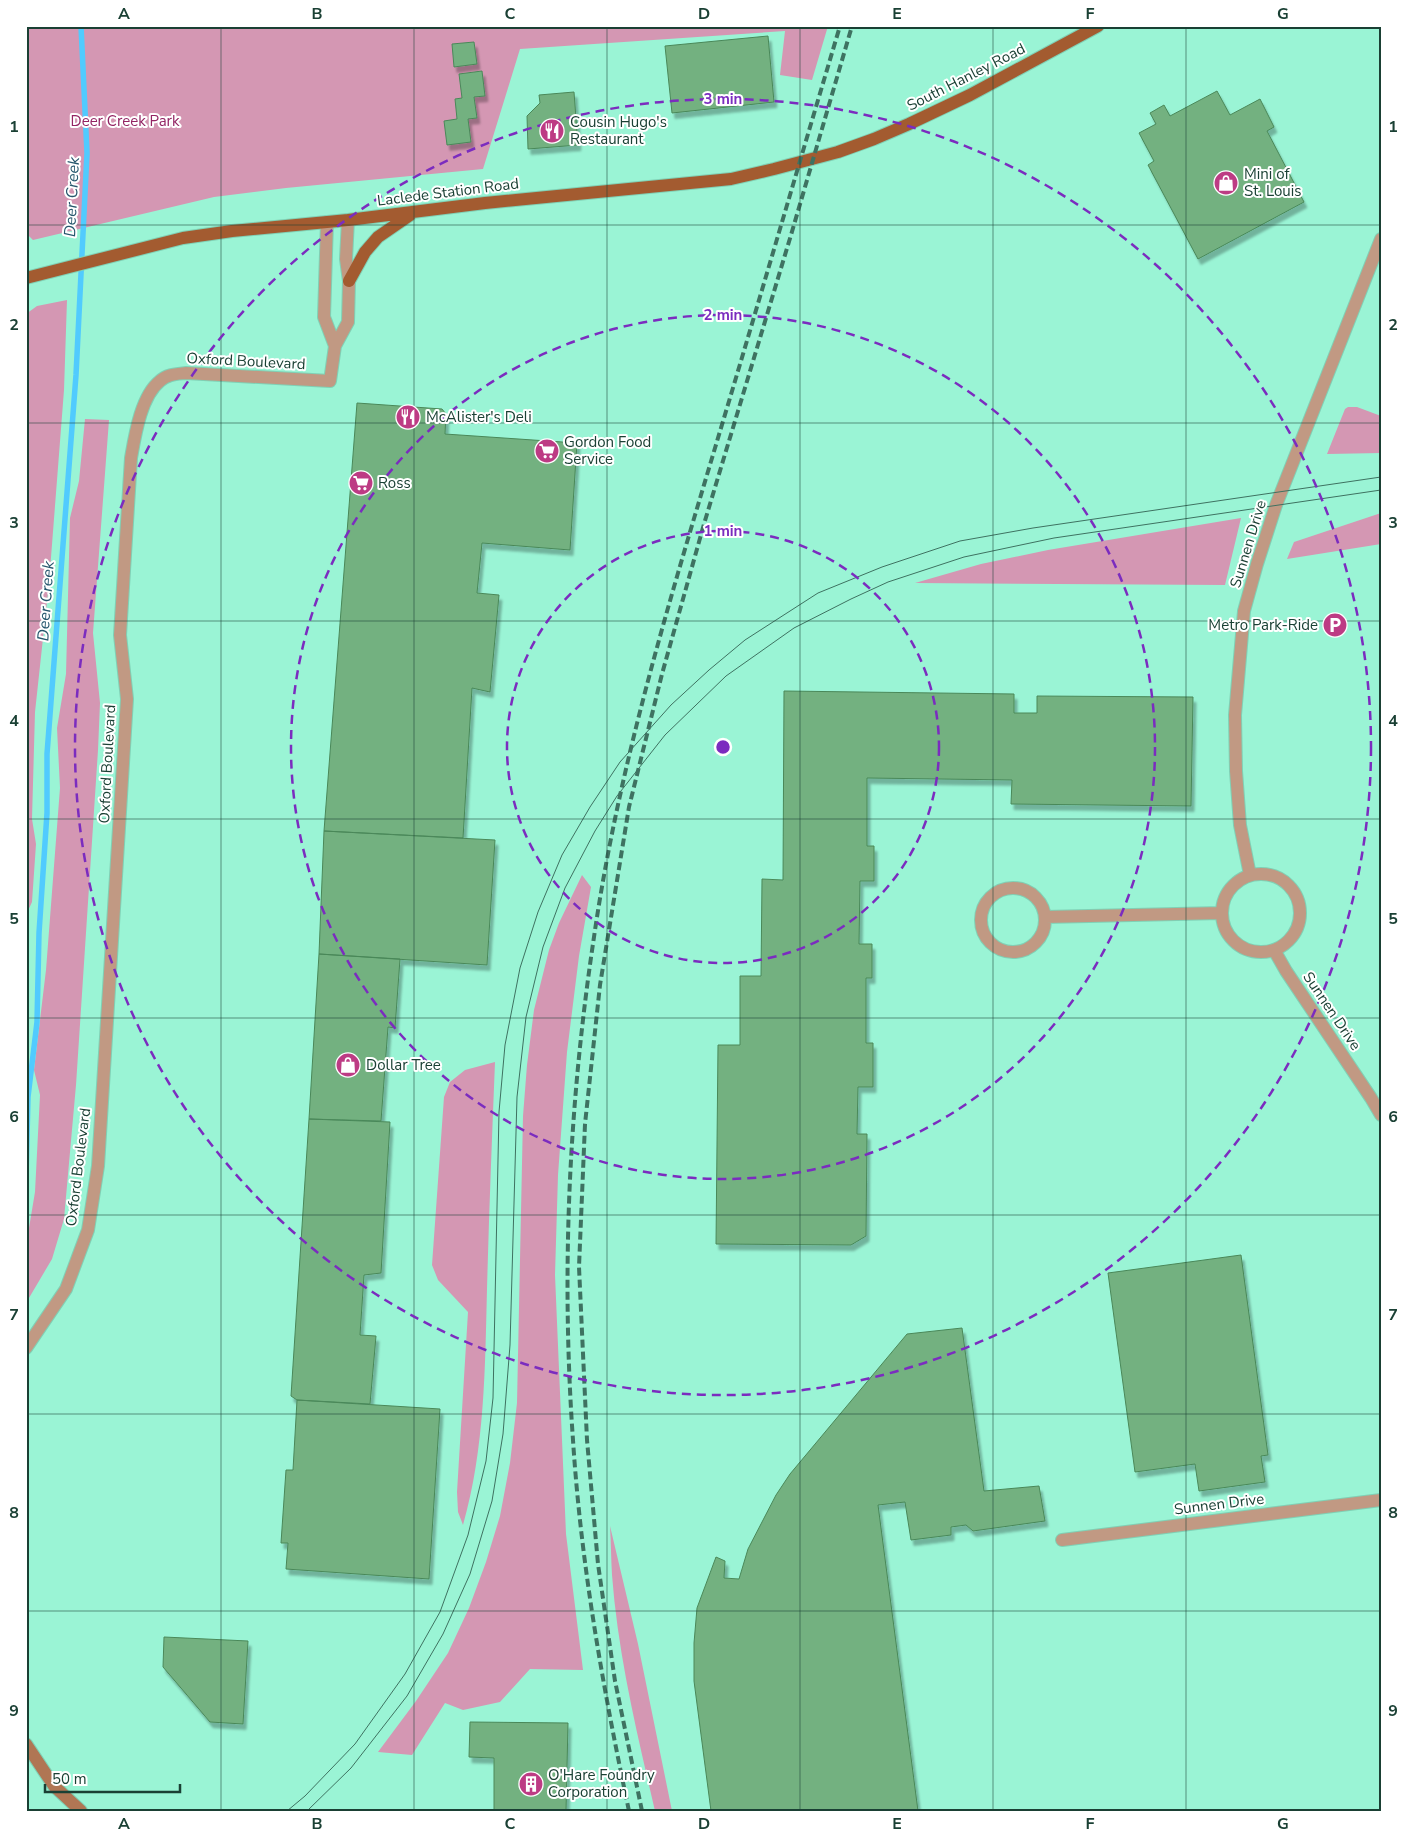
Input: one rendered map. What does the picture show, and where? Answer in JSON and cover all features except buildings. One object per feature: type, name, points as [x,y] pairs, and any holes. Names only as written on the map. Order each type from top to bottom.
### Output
[{"type":"main road","name":"South Hanley Road","points":[[874,139],[970,95],[1098,26]]},
{"type":"main road","name":"Laclede Station Road","points":[[32,276],[183,238],[232,231],[731,179],[838,152],[874,139]]},
{"type":"main road","points":[[349,281],[365,252],[378,237],[414,212]]},
{"type":"main road","points":[[26,1744],[54,1786],[81,1811]]},
{"type":"street","name":"Oxford Boulevard","points":[[26,1348],[66,1289],[88,1230],[98,1166],[127,698],[120,635],[131,458],[135,431],[150,390],[161,379],[171,375],[186,373],[330,381],[335,346],[348,322],[349,281],[346,259],[348,220]]},
{"type":"street","name":"Oxford Boulevard","points":[[327,222],[324,318],[335,346]]},
{"type":"street","name":"Sunnen Drive","points":[[1250,875],[1240,825],[1236,770],[1235,715],[1244,611],[1276,505],[1381,240]]},
{"type":"street","points":[[1268,874],[1284,881],[1296,895],[1299,904],[1300,913],[1296,930],[1287,942],[1274,950],[1256,952],[1238,945],[1226,931],[1221,913],[1224,899],[1231,886],[1243,877],[1250,875],[1268,874]]},
{"type":"street","points":[[1012,888],[1028,891],[1037,898],[1043,907],[1045,918],[1040,938],[1033,946],[1024,951],[1013,953],[1003,951],[986,939],[980,918],[989,898],[997,892],[1012,888]]},
{"type":"street","points":[[1045,918],[1221,913]]},
{"type":"street","name":"Sunnen Drive","points":[[1274,950],[1381,1115]]},
{"type":"street","name":"Sunnen Drive","points":[[1062,1540],[1381,1500]]},
{"type":"green space","name":"Deer Creek Park","points":[[26,26],[828,26],[812,80],[780,75],[785,31],[520,49],[483,169],[214,197],[33,240],[26,233]]},
{"type":"green space","points":[[67,300],[64,390],[49,583],[35,712],[32,819],[36,844],[32,902],[26,915],[26,314],[37,306]]},
{"type":"green space","points":[[1357,407],[1381,416],[1381,453],[1327,454],[1345,409]]},
{"type":"green space","points":[[85,419],[109,420],[93,633],[100,703],[76,1085],[64,1219],[52,1259],[26,1303],[26,1246],[35,1192],[40,1095],[34,1070],[46,970],[60,788],[57,728],[66,674],[70,518],[79,481]]},
{"type":"green space","points":[[1381,513],[1381,544],[1287,559],[1294,542]]},
{"type":"green space","points":[[1241,518],[1225,585],[915,583],[981,564],[1048,550]]},
{"type":"green space","points":[[582,875],[591,887],[579,956],[567,1052],[558,1175],[555,1275],[566,1534],[583,1670],[530,1669],[500,1702],[463,1710],[445,1703],[412,1755],[378,1752],[416,1701],[448,1653],[469,1608],[500,1516],[510,1463],[517,1403],[523,1116],[534,1010],[549,950],[559,923]]},
{"type":"green space","points":[[495,1062],[486,1348],[480,1437],[476,1467],[463,1525],[458,1512],[457,1492],[468,1312],[438,1280],[432,1265],[444,1097],[450,1082],[465,1070]]},
{"type":"green space","points":[[610,1526],[638,1644],[672,1811],[655,1811],[635,1723],[623,1664],[615,1605]]},
{"type":"waterway","name":"Deer Creek","points":[[26,1177],[28,1097],[37,1022],[39,933],[47,813],[47,754],[76,375],[87,153],[81,26]]},
{"type":"tram line","points":[[287,1811],[305,1796],[355,1744],[405,1674],[440,1612],[468,1535],[486,1461],[493,1398],[499,1112],[505,1045],[520,968],[538,912],[562,855],[590,807],[620,762],[671,705],[745,640],[818,593],[882,567],[960,541],[1033,528],[1381,477]]},
{"type":"tram line","points":[[307,1811],[351,1768],[407,1696],[443,1634],[470,1574],[492,1501],[503,1434],[510,1345],[517,1097],[526,1017],[543,947],[565,888],[595,831],[617,796],[665,735],[726,676],[794,628],[888,582],[964,557],[1054,538],[1381,490]]},
{"type":"railway","points":[[629,1811],[610,1719],[587,1580],[581,1533],[569,1377],[568,1251],[570,1188],[573,1125],[585,999],[604,875],[630,751],[679,569],[840,26]]},
{"type":"railway","points":[[642,1811],[615,1681],[598,1564],[587,1440],[579,1267],[585,1124],[600,985],[629,807],[662,674],[704,524],[852,26]]},
{"type":"place","name":"Cousin Hugo's Restaurant","points":[[552,131]]},
{"type":"place","name":"Mini of St. Louis","points":[[1226,183]]},
{"type":"place","name":"McAlister's Deli","points":[[408,417]]},
{"type":"place","name":"Gordon Food Service","points":[[547,451]]},
{"type":"place","name":"Ross","points":[[361,483]]},
{"type":"place","name":"Metro Park-Ride","points":[[1335,625]]},
{"type":"place","name":"Dollar Tree","points":[[348,1065]]},
{"type":"place","name":"O'Hare Foundry Corporation","points":[[531,1784]]}]
